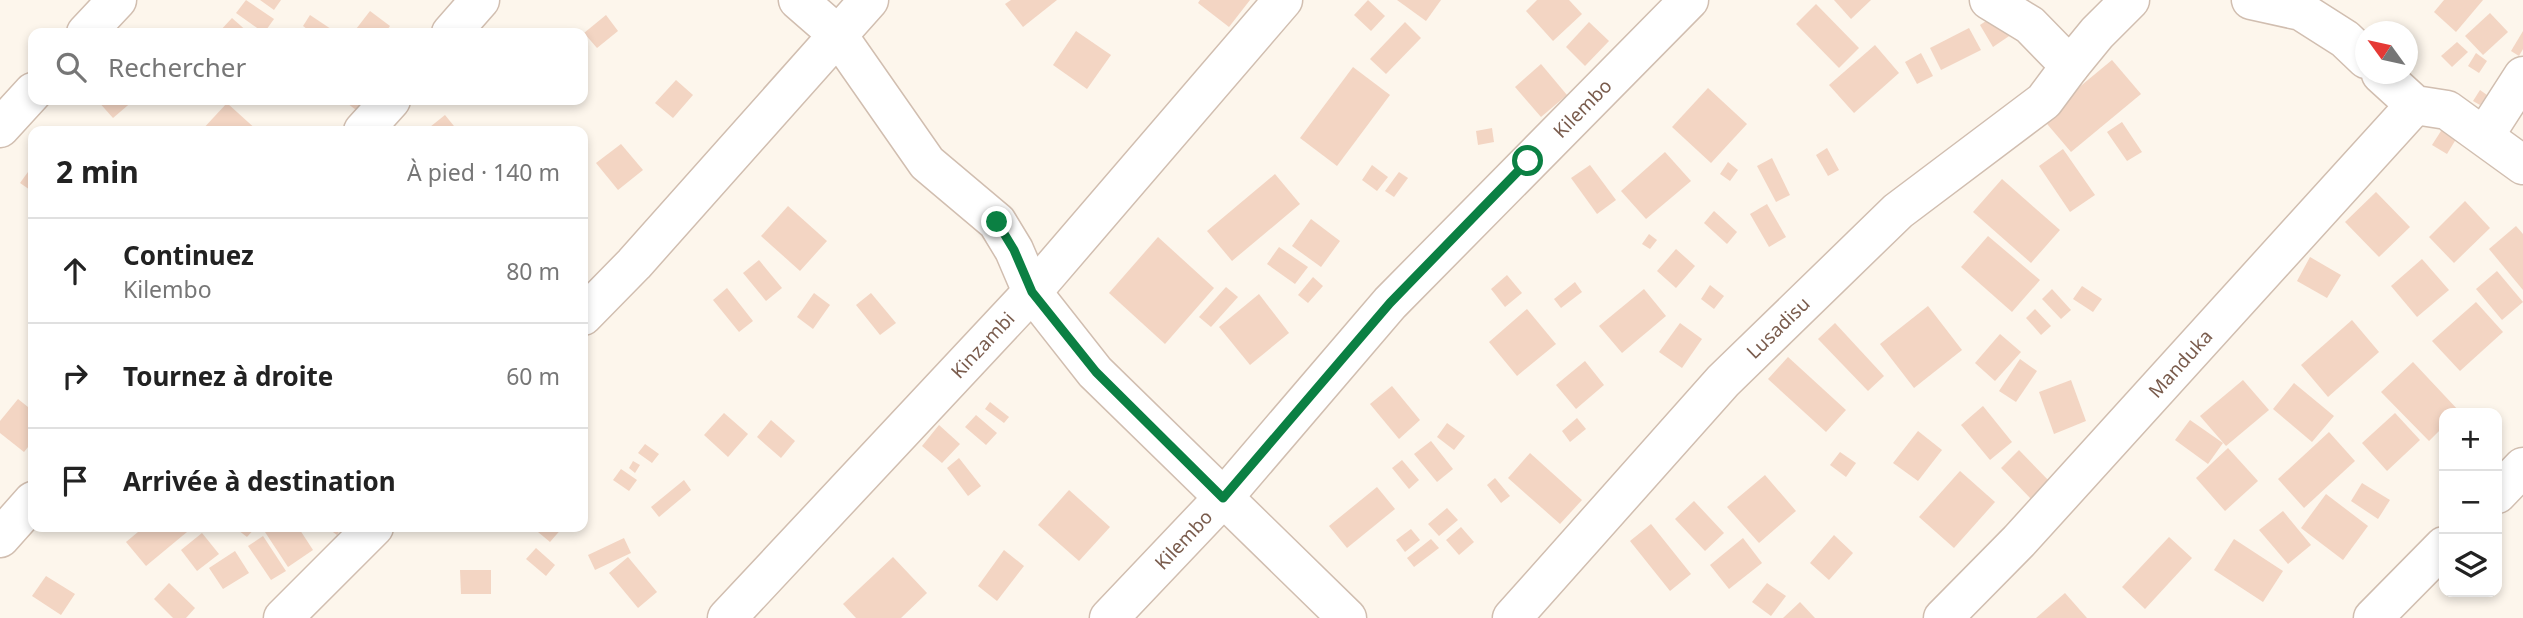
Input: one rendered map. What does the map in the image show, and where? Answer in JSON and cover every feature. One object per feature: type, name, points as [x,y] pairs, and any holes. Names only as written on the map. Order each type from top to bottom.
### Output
[{"type":"street","points":[[91,28],[117,0]]},
{"type":"street","points":[[455,28],[480,0]]},
{"type":"street","points":[[798,0],[837,34],[927,163],[997,222],[1014,250],[1032,292],[1096,372],[1347,618]]},
{"type":"street","points":[[588,311],[634,264],[869,0]]},
{"type":"street","name":"Kinzambi","points":[[727,618],[1032,292],[1283,0]]},
{"type":"street","name":"Kilembo","points":[[1109,618],[1223,498],[1390,303],[1689,0]]},
{"type":"street","points":[[1989,0],[2030,25],[2070,66]]},
{"type":"street","name":"Lusadisu","points":[[1512,618],[1723,381],[1898,211],[2044,101],[2097,33],[2130,0]]},
{"type":"street","points":[[2251,0],[2301,11],[2345,39],[2355,49]]},
{"type":"street","points":[[2485,135],[2523,76]]},
{"type":"street","points":[[2392,84],[2415,105],[2447,110],[2523,165]]},
{"type":"street","points":[[0,128],[28,97]]},
{"type":"street","points":[[368,126],[386,105]]},
{"type":"street","name":"Manduka","points":[[1943,618],[2019,541],[2415,105]]},
{"type":"street","points":[[2502,489],[2523,467]]},
{"type":"street","points":[[0,538],[28,506]]},
{"type":"street","points":[[283,618],[369,532]]},
{"type":"street","points":[[2373,618],[2439,551]]},
{"type":"building","points":[[246,0],[274,19],[268,28],[257,28],[236,13]]},
{"type":"building","points":[[260,0],[281,0],[274,10]]},
{"type":"building","points":[[1011,0],[1057,0],[1023,27],[1005,4]]},
{"type":"building","points":[[1200,0],[1250,0],[1229,27],[1198,3]]},
{"type":"building","points":[[1368,0],[1385,16],[1371,31],[1354,15]]},
{"type":"building","points":[[1397,0],[1441,0],[1426,21]]},
{"type":"building","points":[[1537,0],[1569,0],[1582,14],[1553,41],[1526,11]]},
{"type":"building","points":[[1834,0],[1871,0],[1851,19]]},
{"type":"building","points":[[2444,0],[2483,0],[2456,32],[2434,12]]},
{"type":"building","points":[[1816,4],[1859,48],[1839,68],[1796,24]]},
{"type":"building","points":[[370,11],[390,26],[389,28],[357,28]]},
{"type":"building","points":[[2001,11],[2015,32],[1993,47],[1980,25]]},
{"type":"building","points":[[2490,13],[2508,32],[2483,55],[2465,36]]},
{"type":"building","points":[[310,15],[330,28],[306,28],[303,26]]},
{"type":"building","points":[[606,15],[618,31],[597,48],[588,38],[588,30]]},
{"type":"building","points":[[232,18],[243,28],[223,28]]},
{"type":"building","points":[[1405,22],[1421,38],[1386,74],[1370,59]]},
{"type":"building","points":[[1589,22],[1609,41],[1585,66],[1566,47]]},
{"type":"building","points":[[1969,28],[1981,50],[1941,70],[1930,48]]},
{"type":"building","points":[[1076,31],[1111,55],[1087,89],[1053,65]]},
{"type":"building","points":[[2523,31],[2523,49],[2519,56],[2511,51]]},
{"type":"building","points":[[2457,42],[2468,52],[2452,67],[2441,56]]},
{"type":"building","points":[[1875,45],[1899,73],[1854,113],[1829,85]]},
{"type":"building","points":[[1921,53],[1933,76],[1917,84],[1905,62]]},
{"type":"building","points":[[2476,53],[2487,61],[2479,73],[2468,66]]},
{"type":"building","points":[[2112,60],[2141,94],[2071,152],[2042,118]]},
{"type":"building","points":[[1541,64],[1567,95],[1541,117],[1515,87]]},
{"type":"building","points":[[1353,67],[1390,95],[1337,166],[1300,138]]},
{"type":"building","points":[[676,80],[693,95],[673,118],[655,103]]},
{"type":"building","points":[[1708,88],[1747,124],[1711,163],[1672,127]]},
{"type":"building","points":[[2480,90],[2487,95],[2480,105],[2473,101]]},
{"type":"building","points":[[101,105],[128,105],[113,118]]},
{"type":"building","points":[[225,105],[229,105],[252,126],[206,126]]},
{"type":"building","points":[[350,105],[372,105],[364,116]]},
{"type":"building","points":[[445,115],[454,126],[431,126]]},
{"type":"building","points":[[2450,117],[2464,126],[2447,154],[2432,145]]},
{"type":"building","points":[[2122,122],[2142,152],[2127,161],[2107,132]]},
{"type":"building","points":[[1492,128],[1494,142],[1478,145],[1476,131]]},
{"type":"building","points":[[621,144],[643,170],[618,190],[596,163]]},
{"type":"building","points":[[1827,148],[1839,170],[1828,176],[1816,155]]},
{"type":"building","points":[[2063,149],[2095,195],[2070,212],[2039,166]]},
{"type":"building","points":[[1665,152],[1691,181],[1646,219],[1621,191]]},
{"type":"building","points":[[1772,158],[1790,195],[1776,202],[1757,166]]},
{"type":"building","points":[[1728,162],[1738,170],[1730,181],[1720,174]]},
{"type":"building","points":[[1372,165],[1388,177],[1377,191],[1362,180]]},
{"type":"building","points":[[1590,165],[1616,200],[1597,214],[1571,178]]},
{"type":"building","points":[[28,172],[28,189],[20,183]]},
{"type":"building","points":[[1399,172],[1408,178],[1394,197],[1385,191]]},
{"type":"building","points":[[1275,174],[1300,204],[1232,261],[1207,231]]},
{"type":"building","points":[[2002,179],[2060,230],[2031,263],[1973,212]]},
{"type":"building","points":[[2376,192],[2410,227],[2379,257],[2345,222]]},
{"type":"building","points":[[2465,201],[2490,228],[2454,263],[2429,237]]},
{"type":"building","points":[[1767,204],[1786,237],[1769,247],[1750,214]]},
{"type":"building","points":[[788,206],[827,241],[800,271],[761,236]]},
{"type":"building","points":[[1714,211],[1737,232],[1727,244],[1704,223]]},
{"type":"building","points":[[1311,219],[1340,241],[1321,267],[1292,246]]},
{"type":"building","points":[[2516,226],[2523,234],[2523,290],[2489,249]]},
{"type":"building","points":[[1649,234],[1657,240],[1650,249],[1642,244]]},
{"type":"building","points":[[1988,236],[2040,280],[2012,312],[1961,267]]},
{"type":"building","points":[[1158,237],[1214,288],[1165,344],[1109,293]]},
{"type":"building","points":[[1279,247],[1308,267],[1295,284],[1267,264]]},
{"type":"building","points":[[1676,249],[1695,266],[1676,288],[1657,271]]},
{"type":"building","points":[[2310,257],[2341,275],[2327,298],[2297,281]]},
{"type":"building","points":[[2422,259],[2449,290],[2417,317],[2391,286]]},
{"type":"building","points":[[759,260],[782,288],[766,301],[743,273]]},
{"type":"building","points":[[2497,271],[2523,302],[2502,320],[2476,289]]},
{"type":"building","points":[[1507,275],[1522,293],[1505,307],[1491,289]]},
{"type":"building","points":[[1313,277],[1323,286],[1308,303],[1298,295]]},
{"type":"building","points":[[1575,282],[1582,292],[1561,308],[1554,299]]},
{"type":"building","points":[[1710,285],[1724,296],[1714,309],[1701,299]]},
{"type":"building","points":[[2082,286],[2102,299],[2093,312],[2073,299]]},
{"type":"building","points":[[1226,287],[1238,297],[1211,327],[1199,317]]},
{"type":"building","points":[[727,288],[753,321],[739,332],[713,300]]},
{"type":"building","points":[[1644,289],[1666,316],[1622,353],[1599,326]]},
{"type":"building","points":[[2052,289],[2071,310],[2061,319],[2042,299]]},
{"type":"building","points":[[814,293],[830,305],[813,329],[797,317]]},
{"type":"building","points":[[871,293],[896,323],[880,335],[856,305]]},
{"type":"building","points":[[1259,294],[1289,333],[1250,365],[1219,327]]},
{"type":"building","points":[[2476,302],[2503,332],[2460,371],[2432,341]]},
{"type":"building","points":[[1928,306],[1962,350],[1914,388],[1880,344]]},
{"type":"building","points":[[1527,309],[1556,344],[1517,376],[1489,342]]},
{"type":"building","points":[[2035,309],[2051,326],[2041,335],[2026,318]]},
{"type":"building","points":[[2352,320],[2379,352],[2328,397],[2301,365]]},
{"type":"building","points":[[1680,323],[1702,339],[1682,368],[1659,352]]},
{"type":"building","points":[[1835,323],[1884,376],[1868,391],[1818,339]]},
{"type":"building","points":[[2000,334],[2021,352],[1995,381],[1975,363]]},
{"type":"building","points":[[1788,357],[1846,410],[1826,432],[1768,379]]},
{"type":"building","points":[[2020,359],[2037,371],[2016,402],[1999,391]]},
{"type":"building","points":[[1585,361],[1604,385],[1576,409],[1556,385]]},
{"type":"building","points":[[2413,362],[2456,408],[2439,408],[2439,431],[2429,441],[2381,392]]},
{"type":"building","points":[[2071,380],[2086,421],[2054,434],[2039,392]]},
{"type":"building","points":[[2243,380],[2269,410],[2226,446],[2200,416]]},
{"type":"building","points":[[2294,383],[2334,416],[2312,442],[2273,409]]},
{"type":"building","points":[[1392,386],[1420,420],[1399,439],[1370,404]]},
{"type":"building","points":[[18,399],[28,407],[28,447],[24,452],[0,433],[0,421]]},
{"type":"building","points":[[990,402],[1009,417],[1004,423],[985,409]]},
{"type":"building","points":[[1983,406],[2012,442],[1990,460],[1961,425]]},
{"type":"building","points":[[724,413],[748,434],[728,457],[704,435]]},
{"type":"building","points":[[2395,413],[2420,440],[2387,471],[2362,443]]},
{"type":"building","points":[[976,415],[997,433],[986,445],[965,427]]},
{"type":"building","points":[[1577,418],[1586,429],[1570,442],[1562,431]]},
{"type":"building","points":[[771,420],[795,441],[781,458],[757,437]]},
{"type":"building","points":[[2190,420],[2223,443],[2208,464],[2175,440]]},
{"type":"building","points":[[1447,423],[1465,436],[1454,450],[1437,437]]},
{"type":"building","points":[[939,425],[960,444],[942,463],[922,446]]},
{"type":"building","points":[[1918,431],[1942,450],[1918,481],[1893,463]]},
{"type":"building","points":[[2329,432],[2355,461],[2304,508],[2278,479]]},
{"type":"building","points":[[1431,441],[1453,469],[1437,482],[1414,454]]},
{"type":"building","points":[[645,444],[659,454],[652,463],[638,453]]},
{"type":"building","points":[[2228,448],[2258,481],[2225,511],[2196,478]]},
{"type":"building","points":[[2019,450],[2053,485],[2035,503],[2001,468]]},
{"type":"building","points":[[1840,452],[1856,463],[1846,477],[1830,465]]},
{"type":"building","points":[[1530,453],[1582,500],[1560,524],[1508,478]]},
{"type":"building","points":[[959,458],[981,486],[968,496],[947,468]]},
{"type":"building","points":[[1402,460],[1419,480],[1409,489],[1392,468]]},
{"type":"building","points":[[633,461],[640,465],[635,473],[629,468]]},
{"type":"building","points":[[621,469],[637,480],[629,491],[613,480]]},
{"type":"building","points":[[1960,471],[1995,502],[1954,548],[1919,517]]},
{"type":"building","points":[[1765,475],[1796,511],[1759,543],[1727,507]]},
{"type":"building","points":[[1495,478],[1510,496],[1501,503],[1487,485]]},
{"type":"building","points":[[684,480],[691,490],[659,517],[651,507]]},
{"type":"building","points":[[2362,483],[2390,500],[2378,519],[2351,501]]},
{"type":"building","points":[[1377,487],[1395,509],[1347,548],[1329,526]]},
{"type":"building","points":[[1069,490],[1110,527],[1079,561],[1038,525]]},
{"type":"building","points":[[2326,494],[2368,526],[2343,560],[2301,528]]},
{"type":"building","points":[[1694,501],[1724,533],[1705,551],[1675,519]]},
{"type":"building","points":[[1447,508],[1458,520],[1439,536],[1428,524]]},
{"type":"building","points":[[2283,511],[2311,545],[2288,564],[2259,530]]},
{"type":"building","points":[[1651,524],[1691,574],[1670,591],[1630,541]]},
{"type":"building","points":[[1461,527],[1474,542],[1459,555],[1446,540]]},
{"type":"building","points":[[1411,529],[1420,540],[1405,552],[1396,540]]},
{"type":"building","points":[[138,532],[187,532],[146,566],[126,542]]},
{"type":"building","points":[[265,532],[301,532],[313,550],[288,567]]},
{"type":"building","points":[[538,532],[559,532],[550,542]]},
{"type":"building","points":[[202,533],[219,554],[197,571],[181,550]]},
{"type":"building","points":[[1834,535],[1853,553],[1829,580],[1810,563]]},
{"type":"building","points":[[263,536],[286,571],[271,580],[248,546]]},
{"type":"building","points":[[2169,537],[2192,558],[2145,609],[2122,587]]},
{"type":"building","points":[[624,538],[631,553],[595,570],[588,555]]},
{"type":"building","points":[[1743,538],[1762,563],[1729,589],[1710,565]]},
{"type":"building","points":[[1431,539],[1439,548],[1414,567],[1407,558]]},
{"type":"building","points":[[2234,539],[2283,571],[2263,602],[2214,570]]},
{"type":"building","points":[[536,548],[555,565],[546,576],[526,559]]},
{"type":"building","points":[[1004,550],[1024,566],[997,601],[978,586]]},
{"type":"building","points":[[235,551],[249,573],[223,589],[209,568]]},
{"type":"building","points":[[628,557],[657,592],[638,608],[609,573]]},
{"type":"building","points":[[893,557],[927,593],[901,618],[856,618],[843,604]]},
{"type":"building","points":[[460,570],[491,570],[491,594],[461,594]]},
{"type":"building","points":[[46,576],[75,594],[61,615],[32,596]]},
{"type":"building","points":[[169,583],[195,608],[186,618],[173,618],[154,599]]},
{"type":"building","points":[[1767,583],[1786,596],[1771,616],[1752,602]]},
{"type":"building","points":[[2065,593],[2087,618],[2036,618]]},
{"type":"building","points":[[1800,602],[1815,618],[1783,618]]},
{"type":"route","points":[[997,222],[1014,250],[1032,292],[1096,372],[1223,498],[1390,303],[1528,161]]}]
